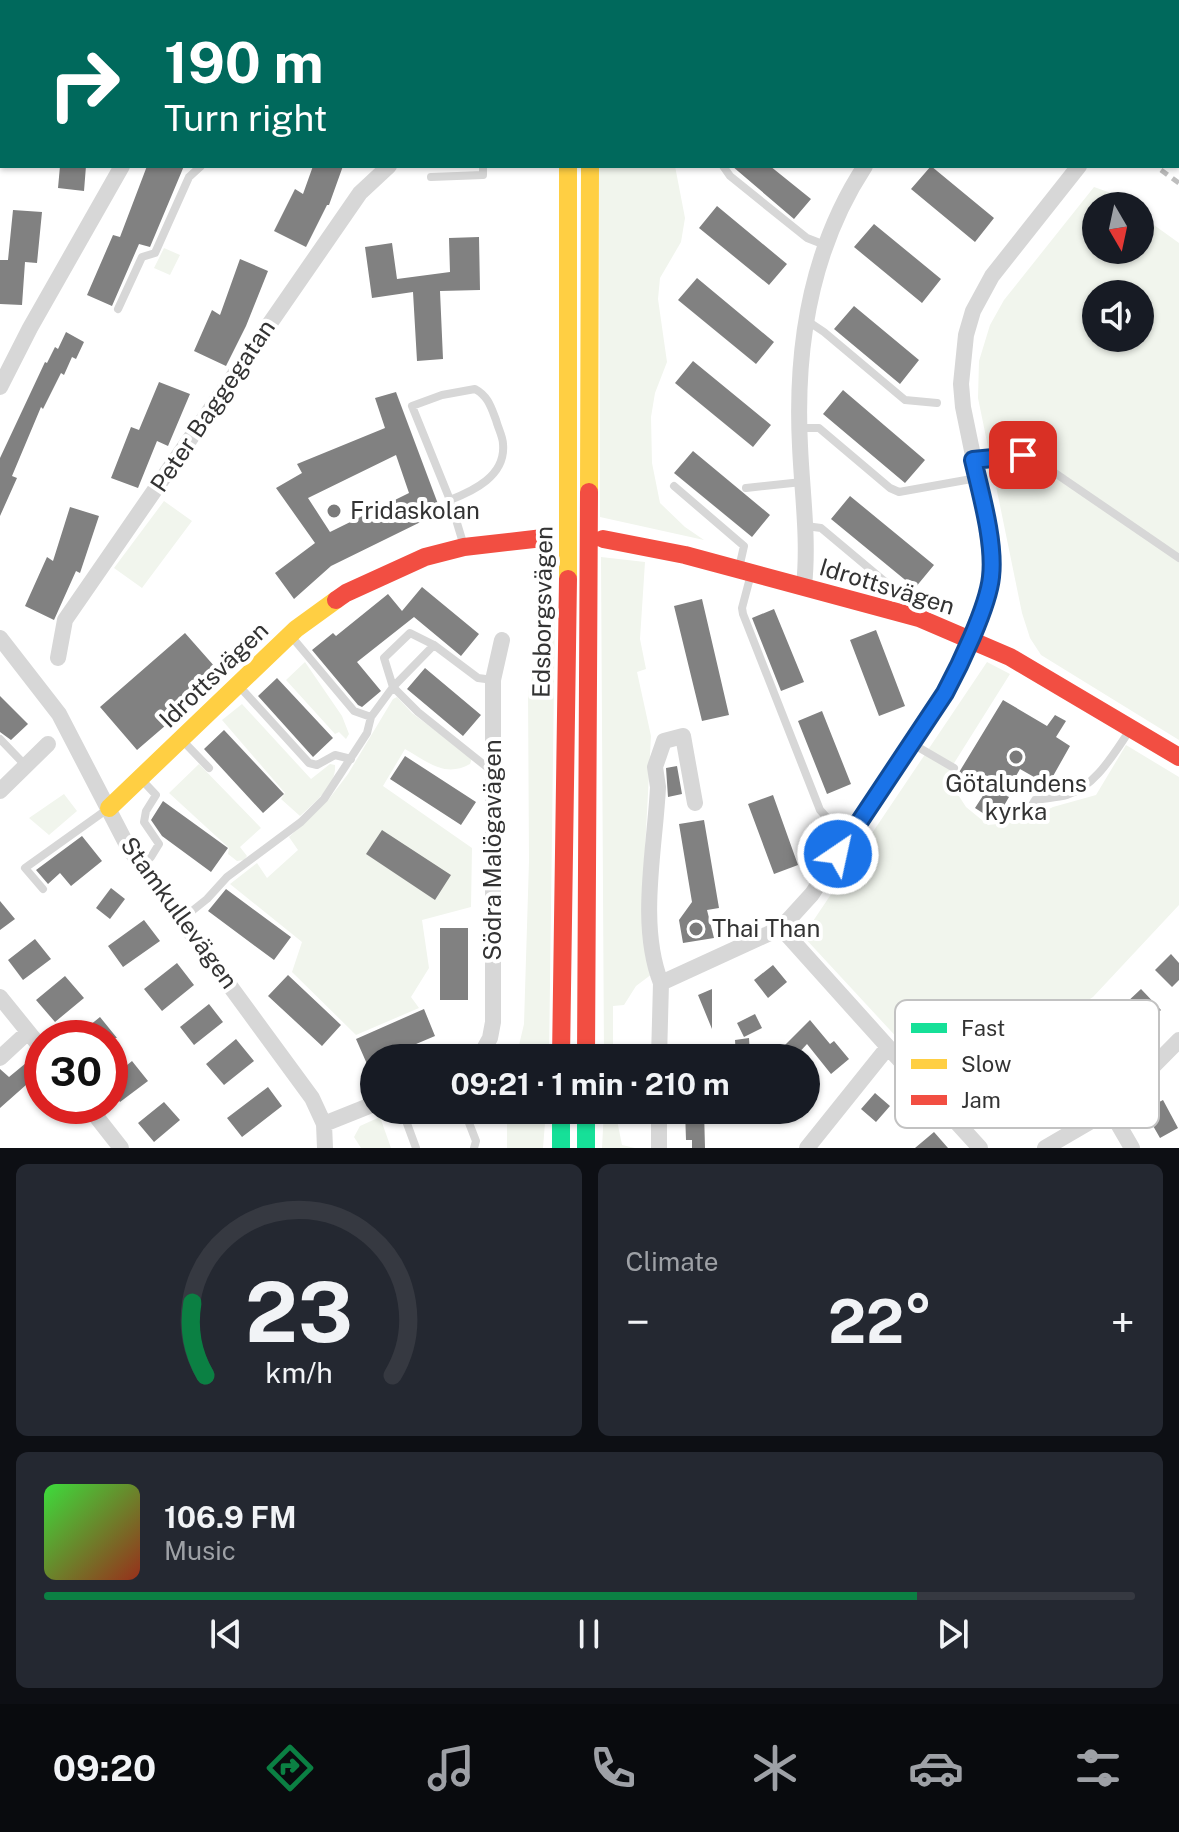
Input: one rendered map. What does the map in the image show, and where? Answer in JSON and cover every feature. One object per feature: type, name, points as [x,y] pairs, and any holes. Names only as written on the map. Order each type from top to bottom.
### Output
[{"type":"main road","name":"Edsborgsvägen","points":[[561,1044],[568,579],[568,168]]},
{"type":"main road","name":"Edsborgsvägen","points":[[586,1044],[590,168]]},
{"type":"main road","name":"Idrottsvägen","points":[[109,808],[291,635],[346,593],[425,557],[464,547],[543,538]]},
{"type":"main road","name":"Idrottsvägen","points":[[603,539],[630,542],[804,586],[901,613],[970,638],[1010,657],[1179,757]]},
{"type":"main road","points":[[561,1124],[561,1148]]},
{"type":"main road","points":[[586,1124],[586,1148]]},
{"type":"street","points":[[0,387],[121,168]]},
{"type":"street","name":"Peter Baggegatan","points":[[58,658],[65,620],[360,193],[387,168]]},
{"type":"street","points":[[804,586],[806,526],[798,384],[806,320],[825,245],[864,168]]},
{"type":"street","points":[[661,983],[781,928],[812,894],[951,681],[984,602],[992,573],[961,384],[964,348],[973,311],[992,276],[1077,168]]},
{"type":"street","name":"Stamkullevägen","points":[[0,638],[59,714],[128,847],[312,1098],[324,1124],[325,1148]]},
{"type":"street","name":"Södra Malögavägen","points":[[487,1044],[493,1022],[493,680],[502,640]]},
{"type":"street","points":[[659,1044],[661,983],[651,955],[648,925],[657,798],[655,767],[664,741],[683,736],[695,803]]},
{"type":"street","points":[[0,791],[48,744]]},
{"type":"street","points":[[781,928],[895,1055]]},
{"type":"street","points":[[0,997],[24,1027]]},
{"type":"street","points":[[0,1058],[24,1036]]},
{"type":"street","points":[[1159,1060],[1179,1040]]},
{"type":"street","points":[[807,1148],[888,1047]]},
{"type":"street","points":[[324,1124],[360,1110]]},
{"type":"street","points":[[102,1124],[121,1148]]},
{"type":"street","points":[[659,1124],[659,1148]]},
{"type":"street","points":[[962,1128],[980,1148]]},
{"type":"street","points":[[1045,1148],[1079,1128]]},
{"type":"street","points":[[1120,1128],[1132,1148]]},
{"type":"lane","points":[[118,309],[142,257],[155,253],[189,177],[199,168]]},
{"type":"lane","points":[[431,177],[483,175],[483,168]]},
{"type":"lane","points":[[724,168],[730,176],[807,238],[825,245]]},
{"type":"lane","points":[[806,320],[905,400],[937,403]]},
{"type":"lane","points":[[450,500],[475,491],[489,479],[502,456],[503,444],[489,401],[475,389],[442,395],[412,406],[450,500],[464,547]]},
{"type":"lane","points":[[799,428],[819,428],[890,488],[899,492],[977,478]]},
{"type":"lane","points":[[973,460],[1023,455],[1036,460],[1179,558]]},
{"type":"lane","points":[[746,488],[803,482]]},
{"type":"lane","points":[[674,486],[744,546],[743,614],[820,810],[851,835]]},
{"type":"lane","points":[[806,526],[821,528],[901,595],[904,604],[901,613]]},
{"type":"lane","points":[[493,680],[478,678],[434,645],[410,633],[384,658],[393,687],[418,712],[488,768],[494,768]]},
{"type":"lane","points":[[291,635],[354,711],[371,717]]},
{"type":"lane","points":[[182,919],[207,899],[227,877],[301,822],[324,799],[367,733],[371,717],[393,687],[434,645]]},
{"type":"lane","points":[[238,686],[309,763],[317,765],[335,755],[351,759]]},
{"type":"lane","points":[[1025,816],[1035,800],[1069,794],[1093,778],[1131,728]]},
{"type":"lane","points":[[0,739],[26,766]]},
{"type":"lane","points":[[181,740],[209,768]]},
{"type":"lane","points":[[911,743],[954,768]]},
{"type":"lane","points":[[140,778],[156,795],[146,811],[144,822],[159,844],[142,865]]},
{"type":"lane","points":[[43,889],[25,868],[109,808]]},
{"type":"lane","points":[[407,1124],[416,1148]]},
{"type":"lane","points":[[469,1124],[476,1141],[474,1148]]},
{"type":"shaded area","points":[[599,168],[675,168],[685,218],[681,242],[660,278],[658,299],[667,362],[655,393],[651,417],[652,463],[660,503],[704,540],[600,517]]},
{"type":"shaded area","points":[[1094,187],[1108,192],[1090,192]]},
{"type":"shaded area","points":[[1082,202],[1082,264],[1154,264],[1154,225],[1179,243],[1179,740],[1041,655],[1030,638],[1022,613],[978,398],[979,361],[990,325],[1004,300]]},
{"type":"shaded area","points":[[164,248],[180,255],[170,275],[154,268]]},
{"type":"shaded area","points":[[164,501],[192,521],[142,588],[114,568]]},
{"type":"shaded area","points":[[601,557],[645,562],[640,639],[646,669],[637,672],[651,736],[642,907],[652,974],[636,986],[624,1005],[613,1006],[613,1044],[604,1044]]},
{"type":"shaded area","points":[[555,606],[549,1044],[519,1044],[524,1024],[529,861],[528,691]]},
{"type":"shaded area","points":[[305,662],[342,716],[349,734],[346,739],[339,732],[335,734],[286,680]]},
{"type":"shaded area","points":[[987,662],[1010,674],[946,776],[966,807],[988,825],[1025,821],[1053,807],[1096,795],[1126,745],[1179,777],[1179,905],[1088,1000],[895,1000],[895,1035],[803,936]]},
{"type":"shaded area","points":[[397,697],[412,713],[472,758],[470,764],[461,768],[445,769],[405,749],[383,786],[472,848],[471,907],[422,920],[429,968],[411,997],[419,1008],[356,1035],[292,972],[302,942],[230,884],[257,863],[267,878],[298,850],[289,837],[329,799]]},
{"type":"shaded area","points":[[242,704],[311,779],[330,764],[335,765],[328,786],[300,816],[281,799],[285,793],[222,720]]},
{"type":"shaded area","points":[[199,764],[261,828],[240,847],[247,856],[244,860],[237,861],[228,854],[229,848],[169,793]]},
{"type":"shaded area","points":[[64,794],[77,811],[49,835],[29,818]]},
{"type":"shaded area","points":[[382,1124],[391,1148],[361,1148],[354,1137],[360,1126]]},
{"type":"shaded area","points":[[507,1124],[545,1124],[543,1148],[507,1148]]},
{"type":"shaded area","points":[[603,1124],[618,1124],[622,1145],[635,1148],[602,1148]]},
{"type":"building","points":[[60,168],[86,168],[84,191],[58,188]]},
{"type":"building","points":[[146,168],[183,168],[150,247],[139,244],[112,306],[87,295],[113,235],[120,237]]},
{"type":"building","points":[[312,168],[342,168],[329,205],[306,247],[274,231],[295,189],[303,194]]},
{"type":"building","points":[[734,168],[772,168],[811,199],[794,219]]},
{"type":"building","points":[[929,168],[933,168],[994,218],[975,242],[911,189]]},
{"type":"building","points":[[717,206],[787,264],[769,285],[699,228]]},
{"type":"building","points":[[13,210],[42,212],[37,263],[25,262],[22,305],[0,304],[0,260],[8,260]]},
{"type":"building","points":[[874,224],[941,279],[922,303],[854,247]]},
{"type":"building","points":[[479,237],[480,290],[440,291],[443,359],[417,361],[413,292],[372,298],[365,247],[392,243],[397,279],[450,272],[449,238]]},
{"type":"building","points":[[240,259],[268,271],[226,366],[194,351],[212,310],[220,315]]},
{"type":"building","points":[[697,278],[774,342],[756,364],[678,300]]},
{"type":"building","points":[[854,306],[919,360],[900,384],[834,329]]},
{"type":"building","points":[[66,332],[84,342],[76,359],[72,357],[64,375],[61,373],[43,409],[41,407],[12,476],[17,478],[0,516],[0,458],[45,362],[55,347],[58,349]]},
{"type":"building","points":[[693,361],[771,425],[753,447],[675,383]]},
{"type":"building","points":[[159,382],[190,394],[168,446],[157,441],[138,488],[111,478],[131,427],[139,430]]},
{"type":"building","points":[[843,390],[925,460],[905,483],[823,414]]},
{"type":"building","points":[[396,392],[441,512],[331,566],[294,599],[275,573],[315,543],[276,488],[302,473],[297,464],[385,428],[375,398]],"holes":[[[396,455],[409,493],[330,532],[308,498]]]},
{"type":"building","points":[[693,451],[770,515],[752,537],[674,473]]},
{"type":"building","points":[[850,496],[934,565],[915,588],[831,519]]},
{"type":"building","points":[[70,507],[99,516],[80,573],[76,571],[54,620],[25,606],[47,557],[53,561]]},
{"type":"building","points":[[422,587],[479,634],[461,656],[414,617],[357,662],[381,691],[362,707],[358,705],[312,650],[333,633],[336,636],[388,594],[402,611]]},
{"type":"building","points":[[702,599],[729,715],[702,721],[674,606]]},
{"type":"building","points":[[774,609],[804,682],[781,691],[752,618]]},
{"type":"building","points":[[876,630],[905,706],[879,716],[850,640]]},
{"type":"building","points":[[185,633],[223,676],[137,750],[100,707]]},
{"type":"building","points":[[425,668],[481,715],[463,736],[407,689]]},
{"type":"building","points":[[277,678],[333,738],[313,757],[258,696]]},
{"type":"building","points":[[0,696],[28,724],[11,740],[0,732]]},
{"type":"building","name":"Götalundens kyrka","points":[[1003,700],[1047,726],[1055,715],[1066,721],[1056,737],[1070,746],[1048,785],[1020,769],[995,821],[975,808],[986,791],[958,774]]},
{"type":"building","points":[[822,711],[851,784],[827,794],[798,721]]},
{"type":"building","points":[[224,730],[284,794],[263,813],[204,749]]},
{"type":"building","points":[[405,756],[476,802],[461,825],[390,779]]},
{"type":"building","points":[[677,766],[682,794],[668,797],[666,768]]},
{"type":"building","points":[[773,795],[798,865],[774,874],[748,804]]},
{"type":"building","points":[[163,801],[228,848],[211,872],[162,836],[151,820]]},
{"type":"building","points":[[704,820],[719,908],[707,910],[714,938],[683,943],[679,920],[692,902],[679,824]]},
{"type":"building","points":[[382,830],[451,875],[435,900],[366,854]]},
{"type":"building","points":[[82,836],[102,861],[71,886],[60,873],[48,884],[36,870]]},
{"type":"building","points":[[111,888],[125,899],[110,919],[96,908]]},
{"type":"building","points":[[226,889],[291,937],[274,960],[208,911]]},
{"type":"building","points":[[0,901],[15,919],[0,930]]},
{"type":"building","points":[[144,920],[160,941],[123,967],[108,946]]},
{"type":"building","points":[[440,928],[468,928],[468,1000],[440,1000]]},
{"type":"building","points":[[35,939],[51,959],[23,980],[8,960]]},
{"type":"building","points":[[1171,954],[1179,963],[1179,980],[1172,987],[1155,970]]},
{"type":"building","points":[[177,963],[194,985],[162,1011],[144,989]]},
{"type":"building","points":[[773,965],[787,982],[768,998],[754,980]]},
{"type":"building","points":[[288,975],[341,1025],[322,1046],[268,996]]},
{"type":"building","points":[[65,976],[84,998],[57,1020],[53,1020],[36,1000]]},
{"type":"building","points":[[712,989],[712,1029],[698,995]]},
{"type":"building","points":[[1141,989],[1151,1000],[1129,1000]]},
{"type":"building","points":[[209,1004],[223,1022],[194,1045],[180,1027]]},
{"type":"building","points":[[424,1009],[435,1036],[416,1044],[360,1044],[360,1048],[356,1039]]},
{"type":"building","points":[[755,1014],[762,1028],[744,1037],[737,1023]]},
{"type":"building","points":[[810,1020],[830,1044],[834,1041],[849,1059],[831,1074],[820,1060],[820,1044],[786,1044]]},
{"type":"building","points":[[749,1038],[749,1044],[735,1044],[735,1040]]},
{"type":"building","points":[[236,1039],[254,1061],[224,1085],[206,1064]]},
{"type":"building","points":[[132,1061],[148,1081],[128,1096],[128,1064]]},
{"type":"building","points":[[24,1065],[24,1087],[0,1108],[0,1069],[9,1077]]},
{"type":"building","points":[[268,1087],[282,1106],[242,1137],[227,1118]]},
{"type":"building","points":[[875,1093],[890,1106],[876,1122],[861,1109]]},
{"type":"building","points":[[1163,1100],[1178,1128],[1160,1138],[1154,1128],[1159,1128],[1159,1102]]},
{"type":"building","points":[[164,1102],[180,1120],[154,1142],[138,1123]]},
{"type":"building","points":[[685,1124],[704,1124],[705,1148],[692,1148],[692,1140],[686,1140]]},
{"type":"building","points":[[934,1132],[948,1148],[915,1148]]},
{"type":"railway","points":[[1161,170],[1179,183]]},
{"type":"traffic: fast","points":[[561,1124],[561,1148]]},
{"type":"traffic: fast","points":[[586,1124],[586,1148]]},
{"type":"traffic: slow","points":[[568,168],[568,579]]},
{"type":"traffic: slow","points":[[589,492],[590,168]]},
{"type":"traffic: slow","points":[[109,808],[296,629],[336,600]]},
{"type":"traffic: jam","points":[[586,1044],[589,492]]},
{"type":"traffic: jam","points":[[336,600],[425,557],[464,547],[543,538]]},
{"type":"traffic: jam","points":[[603,539],[685,555],[919,618],[1010,657],[1179,757]]},
{"type":"traffic: jam","points":[[561,1044],[568,579]]},
{"type":"place","name":"Fridaskolan","points":[[334,511]]},
{"type":"place","name":"Götalundens kyrka","points":[[1016,757]]},
{"type":"place","name":"Thai Than","points":[[696,929]]},
{"type":"route","points":[[838,854],[945,693],[958,669],[984,602],[992,573],[984,509],[973,460],[1023,455]]}]
